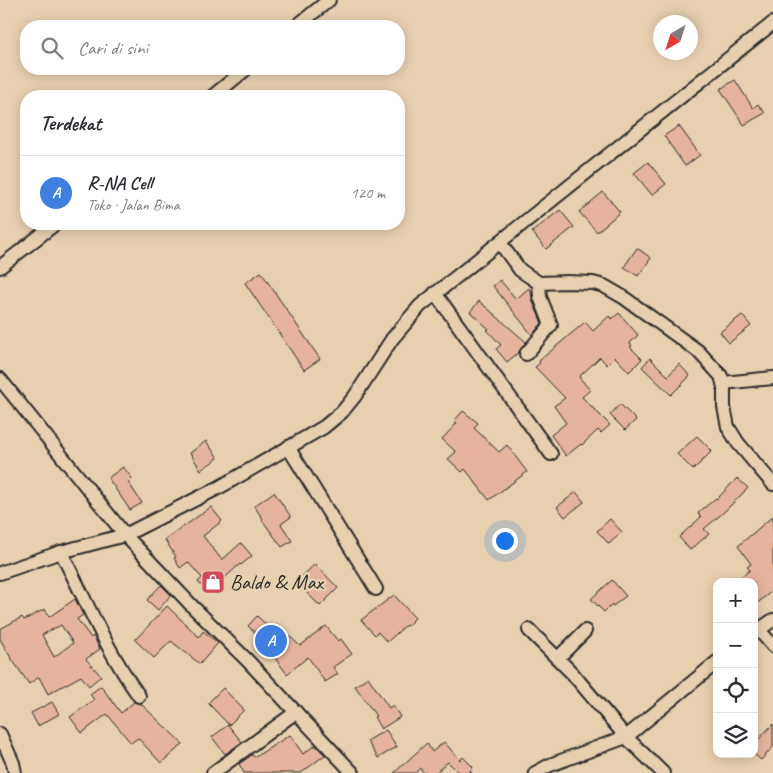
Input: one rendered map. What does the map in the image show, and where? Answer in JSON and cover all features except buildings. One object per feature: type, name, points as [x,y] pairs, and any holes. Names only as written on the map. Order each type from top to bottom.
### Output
[{"type":"street","points":[[304,20],[329,0]]},
{"type":"street","points":[[0,573],[61,552],[124,535],[220,487],[324,427],[342,412],[355,396],[392,339],[420,306],[773,23]]},
{"type":"street","points":[[220,90],[239,75]]},
{"type":"street","points":[[0,267],[47,230]]},
{"type":"street","points":[[500,242],[520,270],[539,283],[593,283],[604,286],[623,297],[698,351],[721,376],[728,427],[738,443],[773,484]]},
{"type":"street","points":[[526,354],[551,325],[540,297],[539,283]]},
{"type":"street","points":[[435,293],[552,454]]},
{"type":"street","points":[[723,383],[773,378]]},
{"type":"street","points":[[0,379],[124,535],[247,660],[353,773]]},
{"type":"street","points":[[288,447],[376,589]]},
{"type":"street","points":[[61,552],[105,643],[122,673],[139,696]]},
{"type":"street","points":[[758,630],[773,620]]},
{"type":"street","points":[[529,630],[572,673],[626,737],[663,773]]},
{"type":"street","points":[[558,658],[585,631]]},
{"type":"street","points":[[758,633],[773,646]]},
{"type":"street","points":[[535,773],[550,765],[626,737],[713,665]]},
{"type":"street","points":[[213,773],[296,712]]},
{"type":"street","points":[[0,734],[13,763],[15,773]]},
{"type":"place","name":"Baldo & Max","points":[[213,582]]},
{"type":"place","name":"R-NA Cell","points":[[271,641]]}]
